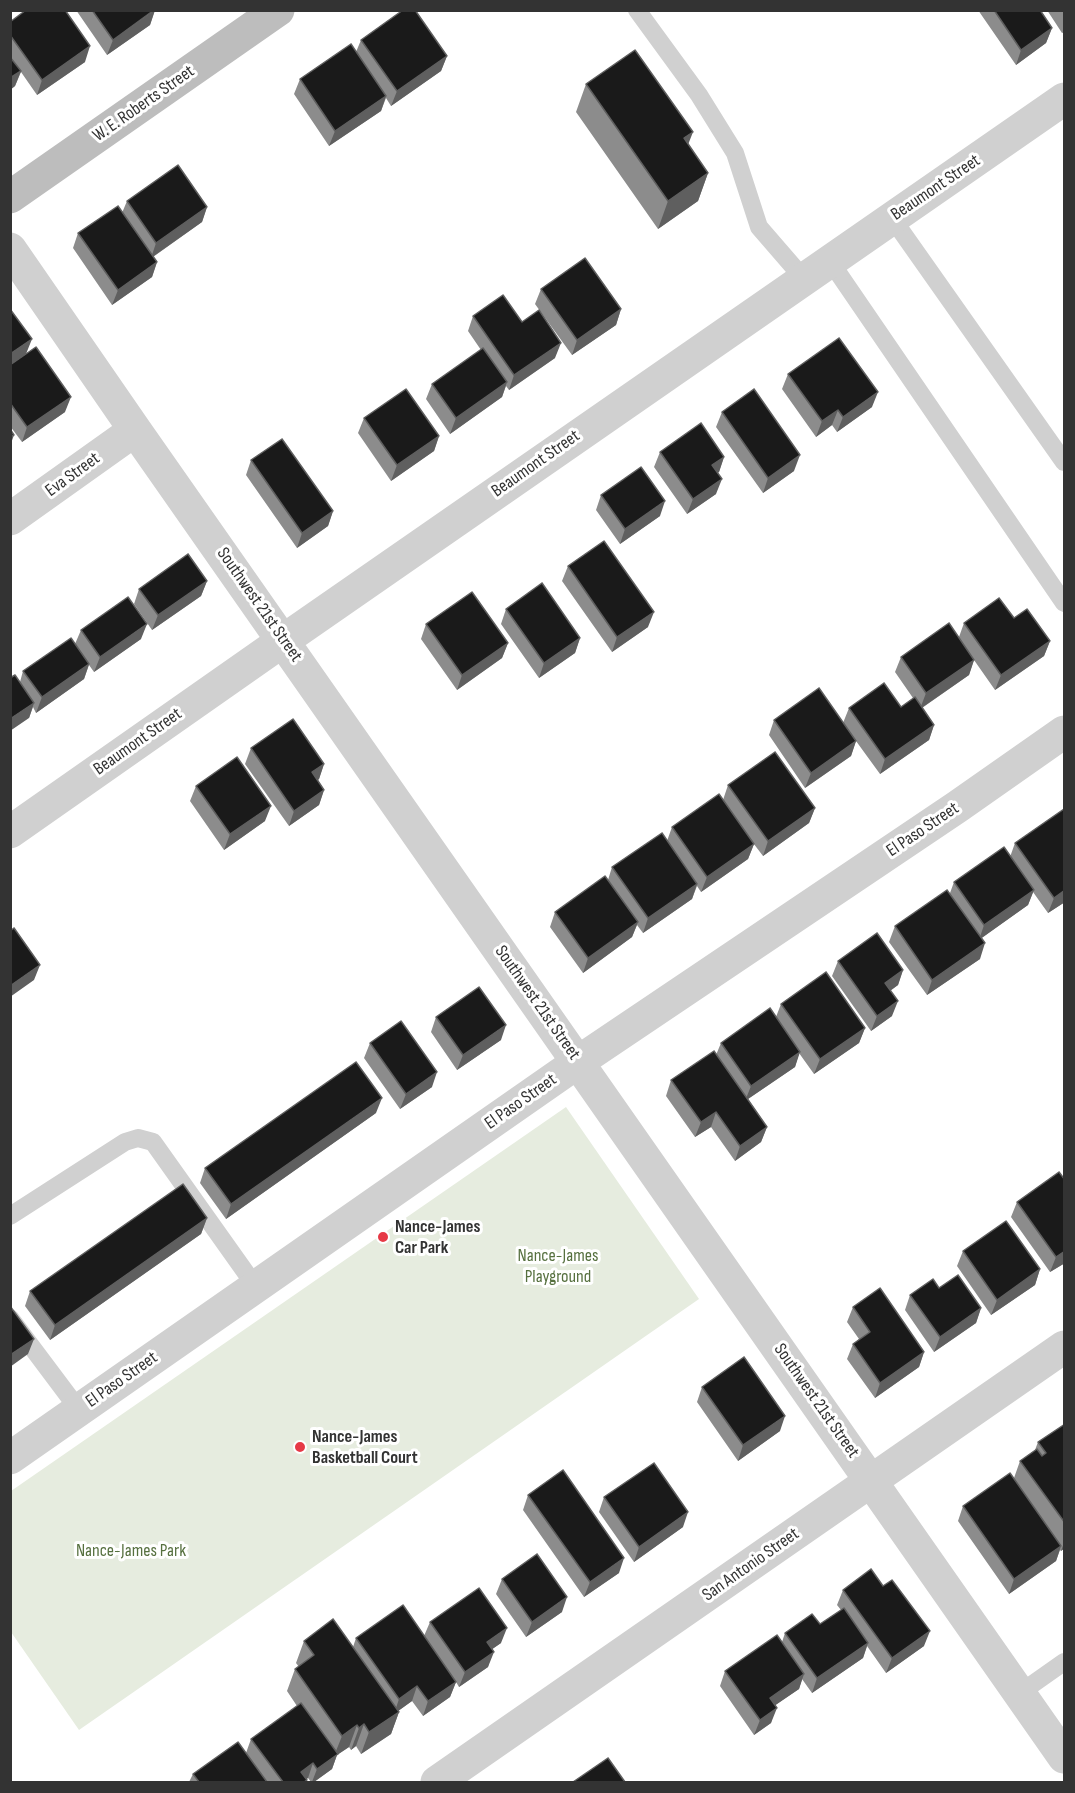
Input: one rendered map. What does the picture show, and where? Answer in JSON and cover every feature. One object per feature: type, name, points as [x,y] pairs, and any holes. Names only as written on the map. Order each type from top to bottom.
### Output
[{"type":"street","name":"W. E. Roberts Street","points":[[10,197],[278,10]]},
{"type":"street","name":"Beaumont Street","points":[[10,832],[1065,99]]},
{"type":"street","name":"Southwest 21st Street","points":[[10,249],[1065,1757]]},
{"type":"street","name":"Eva Street","points":[[10,519],[135,430]]},
{"type":"street","name":"El Paso Street","points":[[10,1458],[578,1062],[1065,732]]},
{"type":"street","name":"San Antonio Street","points":[[437,1782],[1065,1347]]},
{"type":"lane","points":[[637,10],[699,95],[735,153],[759,226],[804,279]]},
{"type":"lane","points":[[892,218],[1065,462]]},
{"type":"lane","points":[[830,261],[1065,603]]},
{"type":"lane","points":[[10,1216],[125,1142],[138,1138],[153,1142],[256,1287]]},
{"type":"lane","points":[[10,1318],[79,1410]]},
{"type":"lane","points":[[1020,1693],[1065,1662]]},
{"type":"green space","name":"Nance-James Park","points":[[566,1107],[699,1299],[79,1730],[11,1632],[11,1491]]},
{"type":"building","points":[[26,10],[65,10],[90,46],[42,80],[10,35],[10,22]]},
{"type":"building","points":[[92,10],[154,10],[113,40]]},
{"type":"building","points":[[403,10],[415,10],[447,56],[397,91],[361,40]]},
{"type":"building","points":[[994,10],[1040,10],[1052,28],[1021,50]]},
{"type":"building","points":[[351,44],[386,96],[335,131],[300,79]]},
{"type":"building","points":[[635,50],[693,132],[684,138],[708,173],[668,201],[586,84]]},
{"type":"building","points":[[10,57],[21,71],[10,78]]},
{"type":"building","points":[[178,165],[207,207],[156,243],[127,201]]},
{"type":"building","points":[[118,206],[157,262],[118,290],[78,233]]},
{"type":"building","points":[[585,258],[621,309],[577,340],[541,289]]},
{"type":"building","points":[[503,295],[522,322],[539,310],[561,343],[514,375],[473,316]]},
{"type":"building","points":[[10,309],[32,339],[10,354]]},
{"type":"building","points":[[839,338],[878,392],[843,417],[838,410],[822,421],[788,374]]},
{"type":"building","points":[[36,347],[71,397],[27,427],[10,403],[10,365]]},
{"type":"building","points":[[483,348],[507,382],[456,418],[432,384]]},
{"type":"building","points":[[406,389],[439,436],[397,465],[364,418]]},
{"type":"building","points":[[754,389],[800,455],[768,478],[722,412]]},
{"type":"building","points":[[701,423],[724,457],[712,465],[722,479],[693,499],[660,452]]},
{"type":"building","points":[[282,439],[333,511],[302,533],[251,460]]},
{"type":"building","points":[[641,467],[665,501],[625,529],[601,495]]},
{"type":"building","points":[[604,541],[654,612],[617,637],[568,566]]},
{"type":"building","points":[[188,554],[207,581],[158,615],[139,589]]},
{"type":"building","points":[[542,583],[580,638],[544,663],[506,609]]},
{"type":"building","points":[[472,592],[508,643],[462,675],[426,624]]},
{"type":"building","points":[[128,597],[147,624],[100,657],[81,630]]},
{"type":"building","points":[[999,598],[1014,618],[1027,609],[1050,641],[1001,675],[964,623]]},
{"type":"building","points":[[949,623],[974,660],[926,693],[901,657]]},
{"type":"building","points":[[71,638],[89,664],[42,697],[23,671]]},
{"type":"building","points":[[15,675],[34,703],[10,719],[10,678]]},
{"type":"building","points":[[884,683],[901,707],[915,697],[934,725],[885,759],[849,708]]},
{"type":"building","points":[[819,688],[856,741],[811,773],[774,720]]},
{"type":"building","points":[[293,719],[324,764],[312,772],[324,790],[294,811],[251,748]]},
{"type":"building","points":[[775,752],[815,808],[768,841],[728,785]]},
{"type":"building","points":[[237,757],[271,806],[230,834],[196,786]]},
{"type":"building","points":[[719,794],[754,844],[707,877],[672,827]]},
{"type":"building","points":[[1064,809],[1065,890],[1054,898],[1015,843]]},
{"type":"building","points":[[662,833],[697,884],[648,918],[612,867]]},
{"type":"building","points":[[1004,847],[1034,890],[984,925],[954,882]]},
{"type":"building","points":[[605,876],[638,922],[588,958],[555,912]]},
{"type":"building","points":[[947,890],[985,943],[932,980],[895,926]]},
{"type":"building","points":[[14,928],[40,965],[10,986],[10,931]]},
{"type":"building","points":[[877,933],[903,970],[885,983],[898,1001],[877,1016],[838,961]]},
{"type":"building","points":[[826,972],[865,1028],[820,1059],[781,1004]]},
{"type":"building","points":[[479,987],[506,1025],[463,1055],[436,1017]]},
{"type":"building","points":[[770,1008],[800,1052],[751,1086],[721,1043]]},
{"type":"building","points":[[401,1021],[437,1072],[406,1094],[370,1043]]},
{"type":"building","points":[[714,1051],[767,1127],[740,1146],[716,1112],[701,1122],[671,1080]]},
{"type":"building","points":[[356,1062],[382,1098],[231,1204],[205,1168]]},
{"type":"building","points":[[1059,1172],[1065,1180],[1065,1251],[1056,1257],[1017,1202]]},
{"type":"building","points":[[183,1184],[207,1218],[55,1325],[30,1291]]},
{"type":"building","points":[[1006,1221],[1040,1269],[997,1300],[963,1251]]},
{"type":"building","points":[[958,1275],[981,1308],[940,1337],[910,1295],[933,1279],[939,1288]]},
{"type":"building","points":[[880,1288],[924,1352],[880,1383],[853,1344],[870,1332],[853,1307]]},
{"type":"building","points":[[10,1306],[34,1339],[10,1355]]},
{"type":"building","points":[[744,1357],[785,1416],[743,1445],[702,1387]]},
{"type":"building","points":[[1065,1424],[1065,1523],[1020,1461],[1037,1449],[1042,1456],[1046,1453],[1038,1442]]},
{"type":"building","points":[[654,1463],[688,1512],[639,1547],[604,1497]]},
{"type":"building","points":[[563,1470],[624,1558],[590,1582],[528,1495]]},
{"type":"building","points":[[1010,1473],[1061,1546],[1014,1579],[963,1506]]},
{"type":"building","points":[[537,1554],[567,1597],[532,1622],[502,1579]]},
{"type":"building","points":[[871,1569],[883,1586],[892,1580],[930,1631],[892,1658],[843,1590]]},
{"type":"building","points":[[479,1588],[507,1628],[487,1642],[494,1652],[465,1672],[430,1622]]},
{"type":"building","points":[[403,1605],[456,1682],[428,1701],[417,1686],[399,1699],[356,1638]]},
{"type":"building","points":[[844,1608],[868,1643],[817,1678],[785,1633],[812,1614],[820,1624]]},
{"type":"building","points":[[333,1619],[399,1712],[369,1732],[364,1724],[359,1728],[357,1725],[342,1736],[295,1669],[314,1655],[304,1641]]},
{"type":"building","points":[[777,1635],[804,1674],[770,1698],[777,1708],[760,1720],[725,1671]]},
{"type":"building","points":[[301,1703],[338,1754],[317,1769],[313,1763],[301,1772],[307,1780],[304,1782],[283,1782],[251,1739]]},
{"type":"building","points":[[238,1742],[267,1782],[199,1782],[193,1774]]},
{"type":"building","points":[[608,1758],[625,1782],[573,1782]]},
{"type":"place","name":"Nance-James Car Park","points":[[383,1237]]},
{"type":"place","name":"Nance-James Basketball Court","points":[[300,1447]]},
{"type":"park label","name":"Nance-James Playground","points":[[558,1266]]}]
